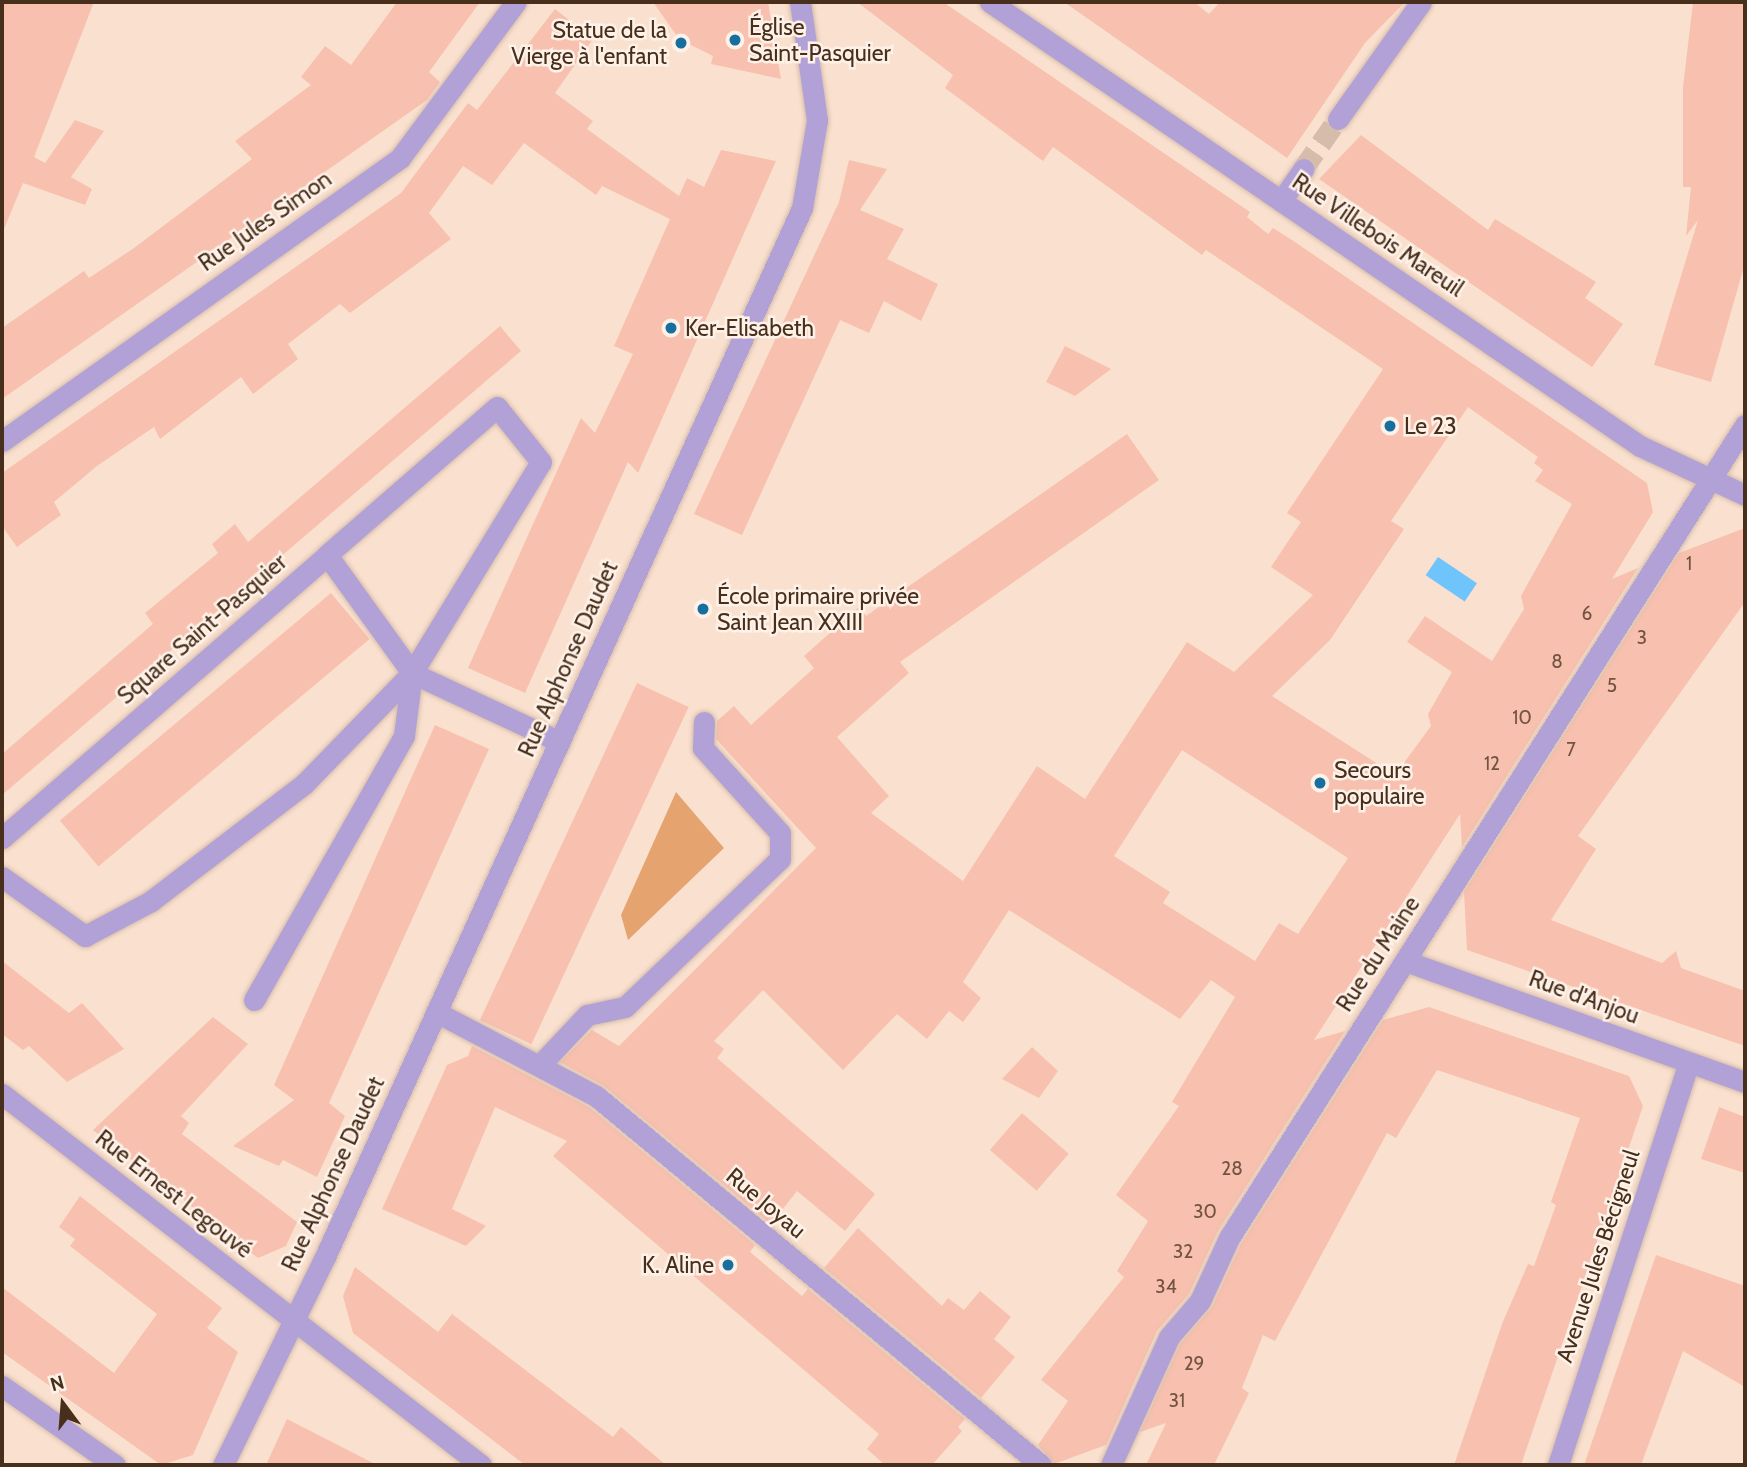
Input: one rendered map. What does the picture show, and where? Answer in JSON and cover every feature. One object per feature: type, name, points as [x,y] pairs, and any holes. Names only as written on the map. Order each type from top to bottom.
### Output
[{"type":"street","name":"Rue Jules Simon","points":[[2,441],[400,158],[516,2]]},
{"type":"street","name":"Rue Alphonse Daudet","points":[[223,1465],[436,1012],[802,208],[817,120],[800,2]]},
{"type":"street","name":"Rue Villebois Mareuil","points":[[990,2],[1640,446],[1709,481],[1745,495]]},
{"type":"street","points":[[1338,119],[1421,2]]},
{"type":"street","points":[[1281,201],[1303,169]]},
{"type":"street","name":"Square Saint-Pasquier","points":[[2,838],[498,407],[541,462],[412,673]]},
{"type":"street","name":"Rue du Maine","points":[[1111,1465],[1169,1337],[1200,1301],[1228,1238],[1745,425]]},
{"type":"street","points":[[327,555],[412,673],[560,742]]},
{"type":"street","points":[[2,877],[85,936],[151,901],[304,784],[412,673]]},
{"type":"street","points":[[254,1000],[404,736],[412,673]]},
{"type":"street","points":[[540,1065],[587,1015],[625,1007],[780,859],[780,833],[703,748],[704,722]]},
{"type":"street","name":"Rue d'Anjou","points":[[1405,961],[1745,1082]]},
{"type":"street","name":"Rue Joyau","points":[[436,1012],[596,1096],[1041,1465]]},
{"type":"street","name":"Avenue Jules Bécigneul","points":[[1558,1465],[1689,1063]]},
{"type":"street","name":"Rue Ernest Legouvé","points":[[2,1094],[481,1465]]},
{"type":"street","points":[[2,1386],[115,1465]]},
{"type":"shaded area","points":[[676,792],[724,848],[628,940],[621,915]]},
{"type":"water","points":[[1438,557],[1477,583],[1465,602],[1426,575]]},
{"type":"building","points":[[2,2],[94,2],[34,157],[45,163],[75,120],[104,131],[71,177],[92,189],[85,205],[23,183],[2,234]]},
{"type":"building","points":[[397,2],[480,2],[429,72],[440,82],[427,100],[2,399],[2,328],[84,271],[89,278],[134,248],[252,159],[235,141],[311,85],[301,77],[325,46],[351,65]]},
{"type":"building","name":"Église Saint-Pasquier","points":[[653,2],[768,2],[781,79],[711,64],[713,56],[679,39]]},
{"type":"building","points":[[857,2],[943,2],[1250,212],[1247,217],[1268,234],[1273,228],[1292,240],[1647,483],[1653,512],[1612,579],[1638,568],[1462,847],[1460,814],[1314,1040],[1345,1031],[1218,1231],[1189,1294],[1157,1331],[1106,1445],[1054,1464],[1038,1445],[1068,1401],[1041,1380],[1124,1277],[1117,1271],[1148,1221],[1116,1195],[1179,1106],[1172,1102],[1235,997],[1211,980],[1180,1019],[1009,910],[963,982],[981,998],[963,1022],[949,1011],[927,1039],[897,1014],[843,1070],[763,990],[714,1041],[724,1049],[717,1058],[875,1194],[845,1231],[797,1191],[771,1224],[604,1086],[560,1062],[592,1030],[619,1046],[816,848],[716,739],[717,721],[734,706],[751,725],[814,668],[804,656],[859,607],[866,616],[1127,434],[1159,480],[900,662],[909,673],[837,737],[889,796],[871,813],[963,881],[1037,766],[1085,799],[1187,642],[1234,672],[1313,595],[1271,567],[1301,522],[1287,513],[1383,369],[1206,250],[1202,255],[1053,147],[1043,161],[945,88],[953,75]],"holes":[[[1468,407],[1538,457],[1534,463],[1543,470],[1535,481],[1572,504],[1521,596],[1524,609],[1492,661],[1425,616],[1407,642],[1452,672],[1428,714],[1431,726],[1395,775],[1272,696],[1330,640],[1404,529],[1391,521]],[[1182,750],[1348,858],[1298,934],[1279,923],[1255,961],[1163,903],[1170,892],[1114,856]]]},
{"type":"building","points":[[1064,2],[1194,2],[1209,14],[1220,2],[1405,2],[1365,43],[1287,158]]},
{"type":"building","points":[[1693,2],[1745,2],[1745,263],[1711,382],[1654,365],[1698,220],[1686,236],[1691,187],[1683,187],[1683,87]]},
{"type":"building","points":[[555,9],[593,39],[555,93],[593,121],[587,129],[679,196],[687,178],[704,187],[721,150],[776,161],[638,473],[628,462],[525,693],[468,668],[581,418],[595,433],[633,354],[614,346],[670,219],[602,186],[596,195],[524,143],[492,185],[463,166],[429,213],[451,239],[350,313],[340,304],[288,344],[298,359],[253,394],[241,377],[160,439],[154,427],[97,466],[54,502],[61,515],[17,547],[2,526],[2,473],[401,193],[468,103],[477,110]]},
{"type":"building","points":[[1361,135],[1488,230],[1495,219],[1596,282],[1585,298],[1623,324],[1592,367],[1319,179]]},
{"type":"building","points":[[849,160],[887,169],[860,210],[904,229],[887,259],[938,284],[921,321],[884,301],[869,333],[840,320],[742,535],[694,514],[839,202]]},
{"type":"building","points":[[500,326],[521,351],[2,795],[2,754],[153,624],[145,613],[218,553],[212,544],[235,524],[248,542]]},
{"type":"building","points":[[1065,346],[1111,369],[1075,396],[1046,382]]},
{"type":"building","points":[[1745,528],[1745,602],[1578,836],[1596,849],[1551,920],[1662,963],[1676,951],[1681,968],[1745,991],[1745,1046],[1467,950],[1464,892],[1679,553]]},
{"type":"building","points":[[331,593],[370,639],[98,867],[60,821]]},
{"type":"building","points":[[637,683],[689,707],[531,1044],[480,1020]]},
{"type":"building","points":[[435,725],[489,749],[329,1103],[345,1116],[317,1177],[283,1160],[279,1166],[233,1146],[294,1100],[274,1085]]},
{"type":"building","points":[[2,961],[69,1013],[82,1003],[124,1049],[67,1082],[29,1046],[23,1050],[2,1034]]},
{"type":"building","points":[[1429,1007],[1629,1076],[1643,1106],[1521,1465],[1454,1465],[1502,1324],[1528,1264],[1534,1266],[1556,1205],[1551,1202],[1580,1118],[1437,1070],[1396,1138],[1387,1133],[1275,1341],[1263,1335],[1242,1388],[1249,1393],[1214,1465],[1146,1465],[1166,1423],[1140,1432],[1180,1344],[1212,1307],[1241,1244],[1383,1020]]},
{"type":"building","points":[[213,1017],[248,1044],[181,1116],[189,1123],[182,1134],[297,1222],[286,1246],[258,1258],[93,1130]]},
{"type":"building","points":[[472,1046],[589,1107],[755,1245],[750,1252],[802,1296],[808,1289],[965,1419],[958,1427],[962,1431],[932,1465],[885,1465],[867,1449],[879,1434],[553,1156],[567,1141],[495,1107],[452,1209],[486,1226],[466,1246],[382,1209],[447,1065],[468,1056]]},
{"type":"building","points":[[1032,1047],[1058,1071],[1039,1098],[1002,1079]]},
{"type":"building","points":[[1719,1107],[1745,1117],[1745,1173],[1701,1159]]},
{"type":"building","points":[[1022,1113],[1069,1154],[1037,1191],[990,1150]]},
{"type":"building","points":[[80,1196],[222,1308],[207,1328],[238,1352],[193,1455],[161,1465],[2,1352],[2,1287],[114,1373],[157,1314],[70,1246],[75,1239],[59,1227]]},
{"type":"building","points":[[858,1228],[942,1306],[948,1298],[964,1310],[980,1291],[1011,1317],[994,1339],[1015,1357],[981,1398],[824,1268]]},
{"type":"building","points":[[1656,1255],[1745,1286],[1745,1387],[1683,1351],[1641,1465],[1584,1465]]},
{"type":"building","points":[[355,1267],[438,1332],[452,1314],[613,1437],[621,1427],[666,1465],[525,1465],[353,1333],[343,1296]]},
{"type":"building","points":[[287,1419],[377,1465],[266,1465]]},
{"type":"tunnel","points":[[1303,169],[1338,119]]},
{"type":"place","name":"Église Saint-Pasquier","points":[[735,40]]},
{"type":"place","name":"Statue de la Vierge à l'enfant","points":[[681,43]]},
{"type":"place","name":"Ker-Elisabeth","points":[[671,328]]},
{"type":"place","name":"Le 23","points":[[1390,426]]},
{"type":"place","name":"École primaire privée Saint Jean XXIII","points":[[703,609]]},
{"type":"place","name":"Secours populaire","points":[[1320,783]]},
{"type":"place","name":"K. Aline","points":[[728,1265]]}]
